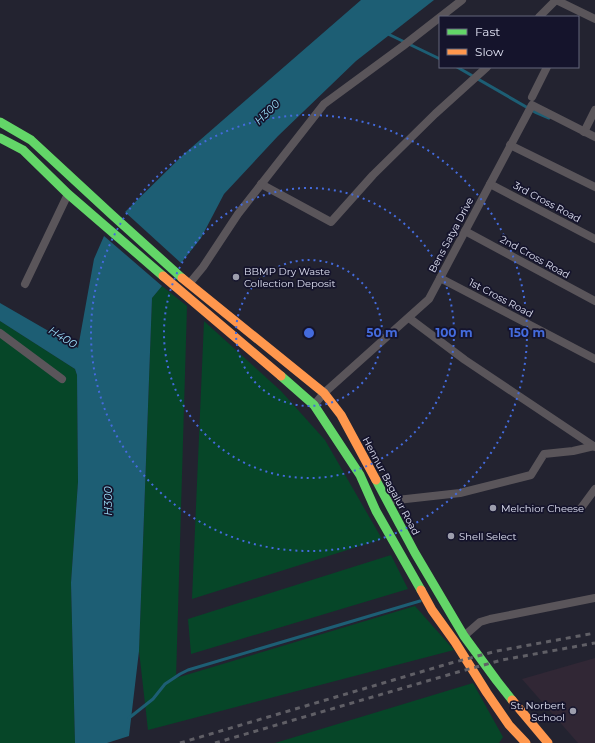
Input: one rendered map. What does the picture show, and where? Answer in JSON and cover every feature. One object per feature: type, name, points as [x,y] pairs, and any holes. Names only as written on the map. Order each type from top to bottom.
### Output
[{"type":"main road","name":"Hennur Bagalur Road","points":[[0,122],[31,140],[189,284],[324,393],[342,416],[421,564],[464,636],[496,681],[548,743]]},
{"type":"main road","points":[[0,138],[23,150],[68,194],[101,223],[314,405],[360,475],[376,511],[432,610],[455,642],[487,693],[526,743]]},
{"type":"main road","points":[[410,571],[421,564]]},
{"type":"street","points":[[441,16],[462,0]]},
{"type":"street","points":[[540,16],[556,0],[595,19]]},
{"type":"street","points":[[189,284],[203,267],[238,214],[324,104],[439,18]]},
{"type":"street","points":[[261,184],[331,222],[373,174],[435,114],[487,68]]},
{"type":"street","points":[[532,97],[547,68]]},
{"type":"street","name":"Bens Satya Drive","points":[[314,405],[324,393],[429,299],[532,106],[595,137]]},
{"type":"street","points":[[584,132],[595,110]]},
{"type":"street","points":[[510,145],[595,187]]},
{"type":"street","name":"3rd Cross Road","points":[[490,184],[595,239]]},
{"type":"street","points":[[25,284],[68,194]]},
{"type":"street","name":"2nd Cross Road","points":[[465,231],[595,302]]},
{"type":"street","name":"1st Cross Road","points":[[440,278],[595,359]]},
{"type":"street","points":[[409,318],[465,360],[595,446]]},
{"type":"street","points":[[0,333],[62,379]]},
{"type":"street","points":[[388,501],[460,493],[531,475],[544,454],[574,451],[595,446]]},
{"type":"street","points":[[581,508],[595,489]]},
{"type":"street","points":[[464,636],[480,622],[490,619],[595,598]]},
{"type":"shaded area","name":"St. Norbert School","points":[[595,658],[595,743],[578,743],[522,679]]},
{"type":"green space","points":[[162,286],[187,306],[176,678],[415,606],[454,650],[148,730],[139,651],[152,298]]},
{"type":"green space","points":[[0,321],[75,369],[77,375],[78,482],[71,583],[75,743],[0,743]]},
{"type":"green space","points":[[204,321],[281,391],[325,440],[382,539],[192,599]]},
{"type":"green space","points":[[391,555],[408,589],[191,654],[188,619]]},
{"type":"green space","points":[[473,683],[503,737],[499,743],[275,743]]},
{"type":"water","name":"H300","points":[[361,0],[434,0],[356,61],[278,136],[224,194],[201,238],[181,263],[125,212],[184,154]]},
{"type":"water","name":"H300","points":[[104,236],[162,286],[152,298],[139,651],[129,736],[107,743],[75,743],[71,583],[78,482],[77,375],[75,369],[0,321],[0,303],[78,348],[94,259]]},
{"type":"waterway","points":[[388,34],[439,59]]},
{"type":"waterway","points":[[459,68],[535,112],[549,118]]},
{"type":"waterway","points":[[129,718],[153,699],[165,684],[188,670],[420,601]]},
{"type":"railway","points":[[180,743],[451,663],[497,651],[595,633]]},
{"type":"railway","points":[[215,743],[502,660],[595,643]]},
{"type":"traffic: fast","points":[[0,122],[31,140],[182,278]]},
{"type":"traffic: fast","points":[[0,138],[23,150],[68,194],[163,276]]},
{"type":"traffic: fast","points":[[281,376],[314,405],[360,475],[376,511],[421,590]]},
{"type":"traffic: fast","points":[[376,480],[415,553],[464,636],[512,700]]},
{"type":"traffic: slow","points":[[163,276],[281,376]]},
{"type":"traffic: slow","points":[[182,278],[324,393],[341,415],[376,480]]},
{"type":"traffic: slow","points":[[421,590],[432,610],[455,642],[487,693],[509,725],[526,743]]},
{"type":"traffic: slow","points":[[512,700],[548,743]]},
{"type":"place","name":"BBMP Dry Waste Collection Deposit","points":[[236,277]]},
{"type":"place","name":"Melchior Cheese","points":[[493,508]]},
{"type":"place","name":"Shell Select","points":[[451,536]]},
{"type":"place","name":"St. Norbert School","points":[[573,711]]},
{"type":"water label","name":"H400","points":[[63,337]]}]
